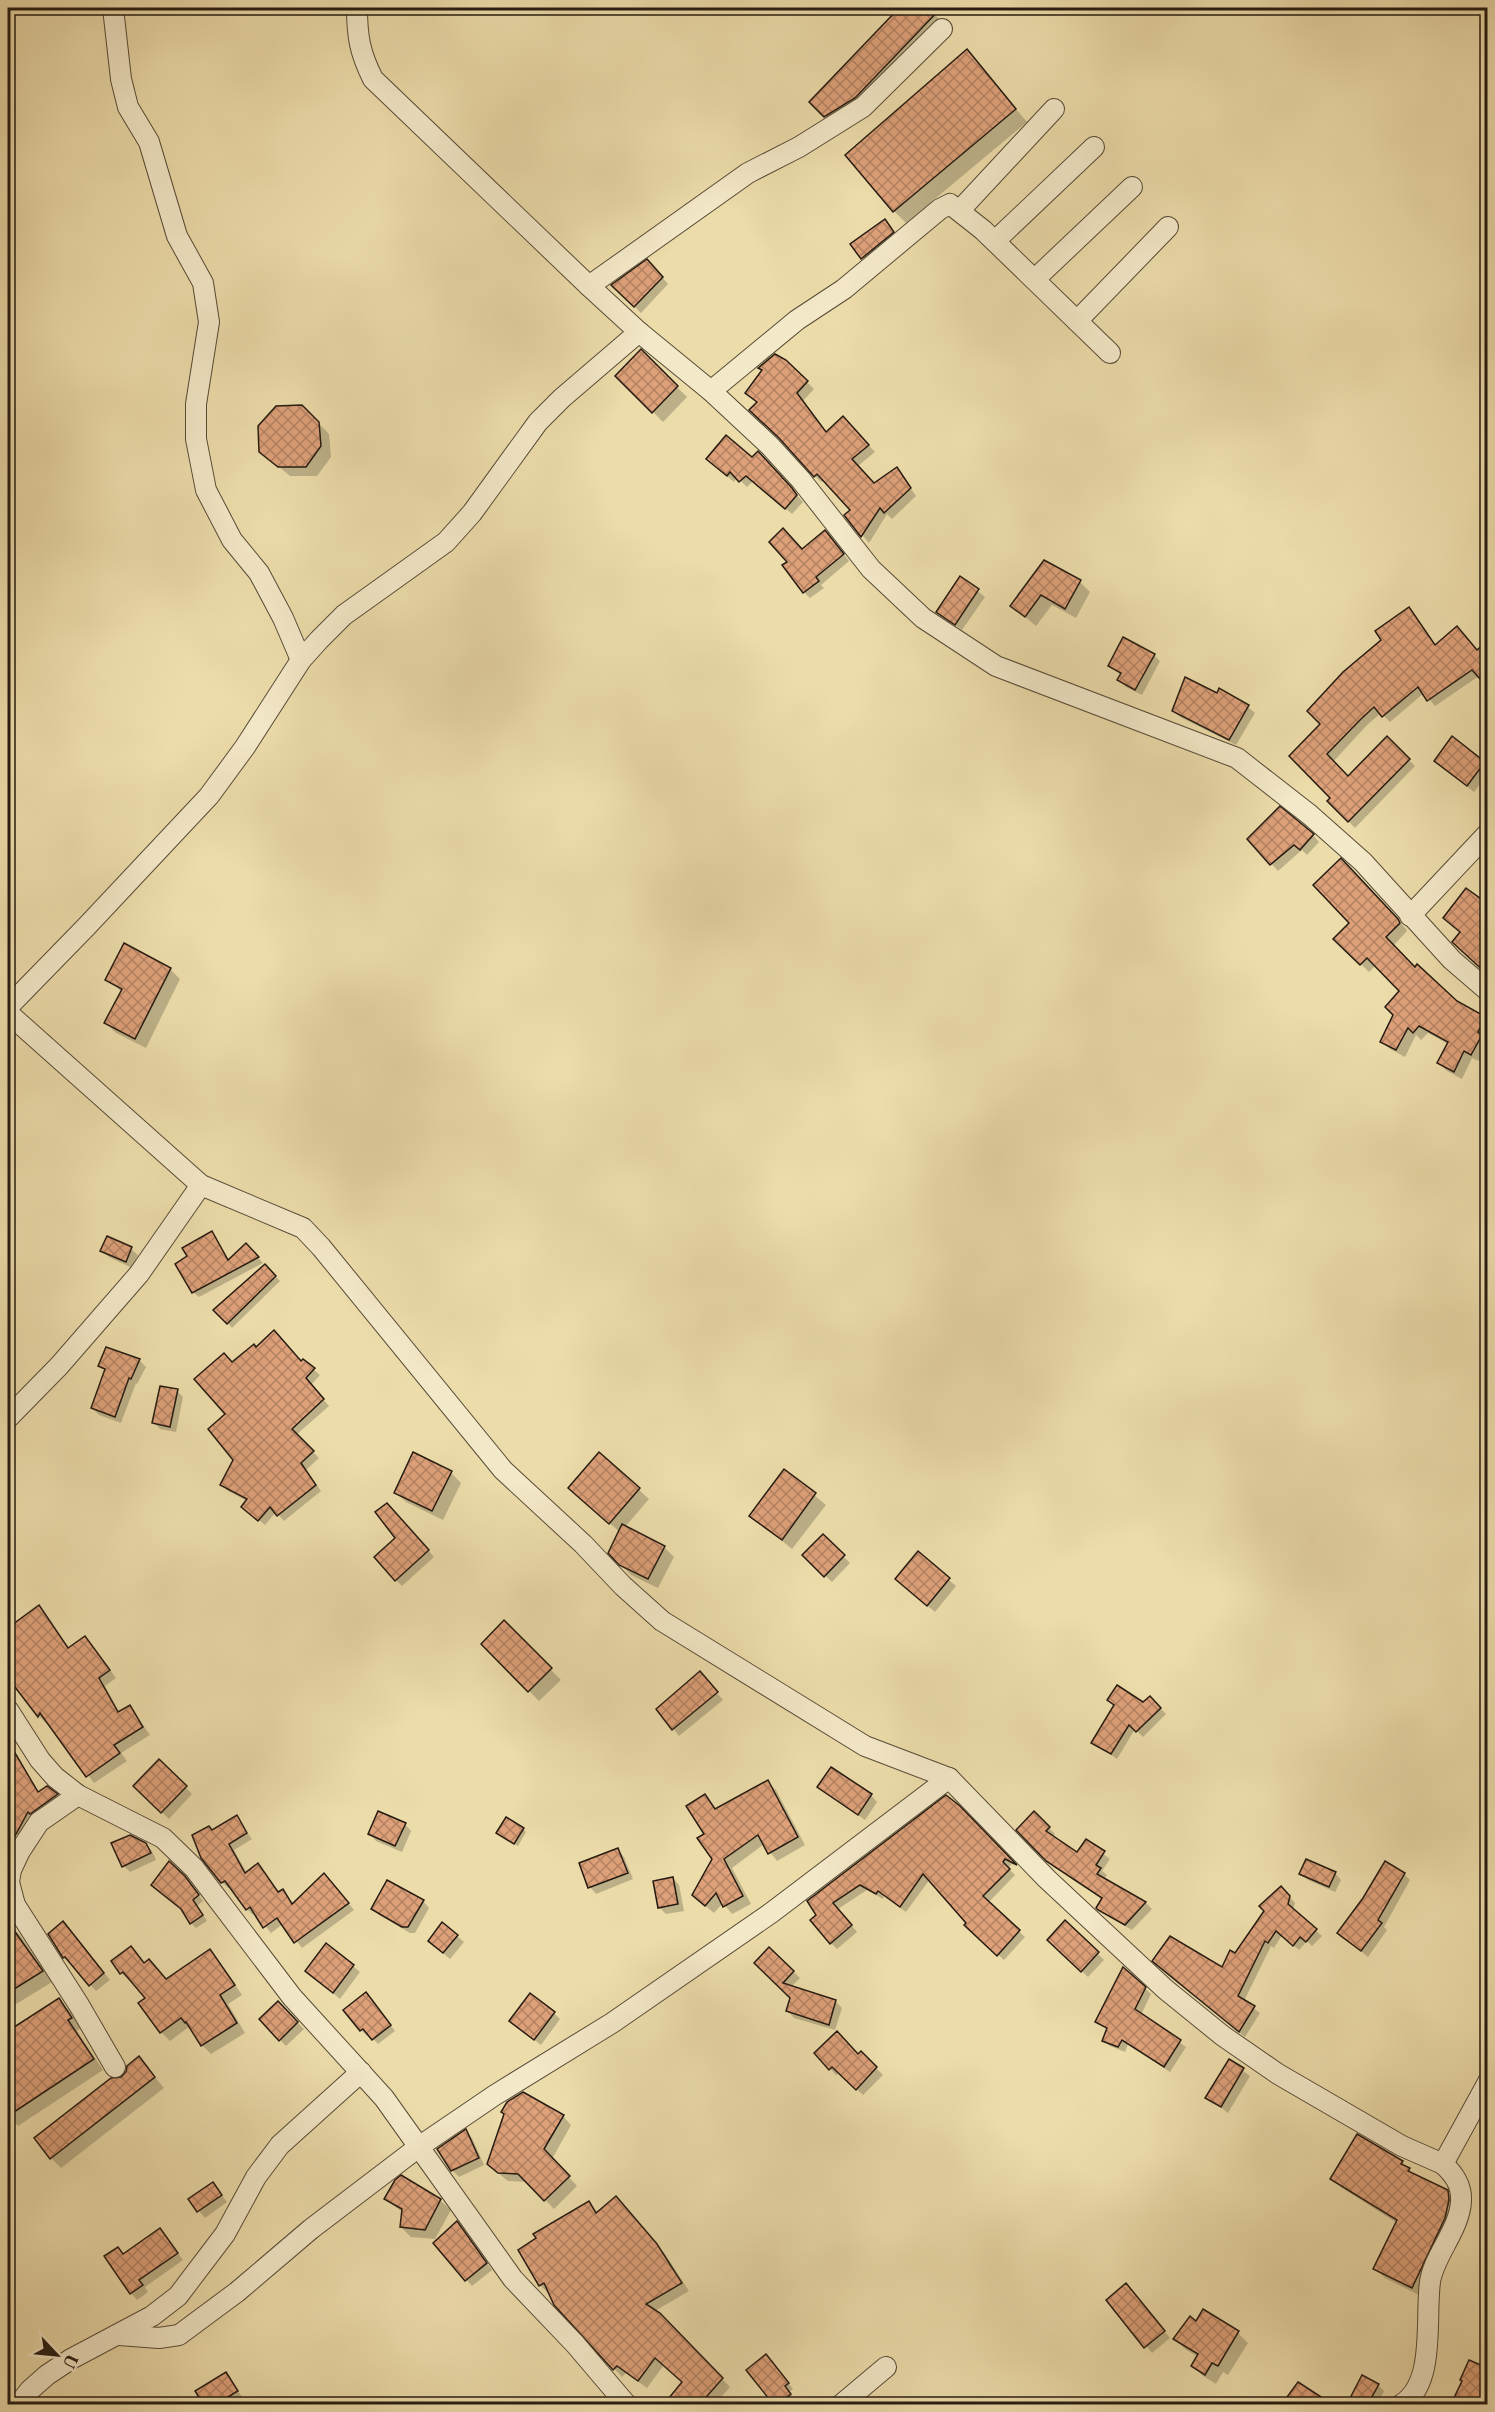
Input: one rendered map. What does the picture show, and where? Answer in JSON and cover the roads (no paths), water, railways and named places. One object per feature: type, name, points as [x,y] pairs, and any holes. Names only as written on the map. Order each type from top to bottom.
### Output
[{"type":"street","points":[[113,8],[121,79],[128,107],[149,142],[177,236],[203,283],[208,322],[196,404],[196,439],[206,490],[232,540],[259,573],[283,618],[301,660]]},
{"type":"street","points":[[357,8],[357,33],[361,55],[372,79],[589,286],[639,332],[711,391],[770,446],[801,480],[871,569],[923,618],[996,666],[1237,758],[1310,815],[1363,862],[1452,960],[1488,991]]},
{"type":"street","points":[[589,286],[748,173],[799,147],[863,107],[942,29]]},
{"type":"street","points":[[960,210],[1054,109]]},
{"type":"street","points":[[995,241],[1094,147]]},
{"type":"street","points":[[1035,279],[1132,187]]},
{"type":"street","points":[[711,391],[797,320],[844,289],[945,205],[950,204],[995,241],[1110,353]]},
{"type":"street","points":[[1077,321],[1168,227]]},
{"type":"street","points":[[8,1007],[209,796],[301,660],[344,615],[446,542],[472,513],[538,422],[562,398],[639,332]]},
{"type":"street","points":[[1410,916],[1488,833]]},
{"type":"street","points":[[8,1013],[201,1185],[303,1228],[503,1470],[662,1621],[775,1688],[865,1746],[949,1779],[1047,1879],[1176,1999],[1222,2037],[1299,2086],[1402,2146],[1443,2164],[1459,2186],[1461,2207],[1430,2281],[1424,2369],[1420,2384],[1411,2399],[1402,2404]]},
{"type":"street","points":[[8,1418],[59,1365],[139,1274],[201,1185]]},
{"type":"street","points":[[8,1710],[40,1760],[55,1777],[78,1795],[163,1838],[194,1868],[292,1997],[384,2098],[513,2279],[575,2344],[626,2404]]},
{"type":"street","points":[[119,2335],[159,2338],[178,2335],[237,2292],[311,2229],[420,2146],[495,2095],[612,2023],[771,1913],[949,1779]]},
{"type":"street","points":[[78,1795],[39,1822],[20,1851],[11,1870],[9,1882],[11,1907],[79,2005],[115,2067]]},
{"type":"street","points":[[19,2404],[30,2390],[47,2375],[71,2359],[152,2316],[178,2296],[225,2234],[256,2177],[280,2145],[361,2072]]},
{"type":"street","points":[[1443,2164],[1488,2082]]},
{"type":"street","points":[[842,2404],[886,2367]]}]
